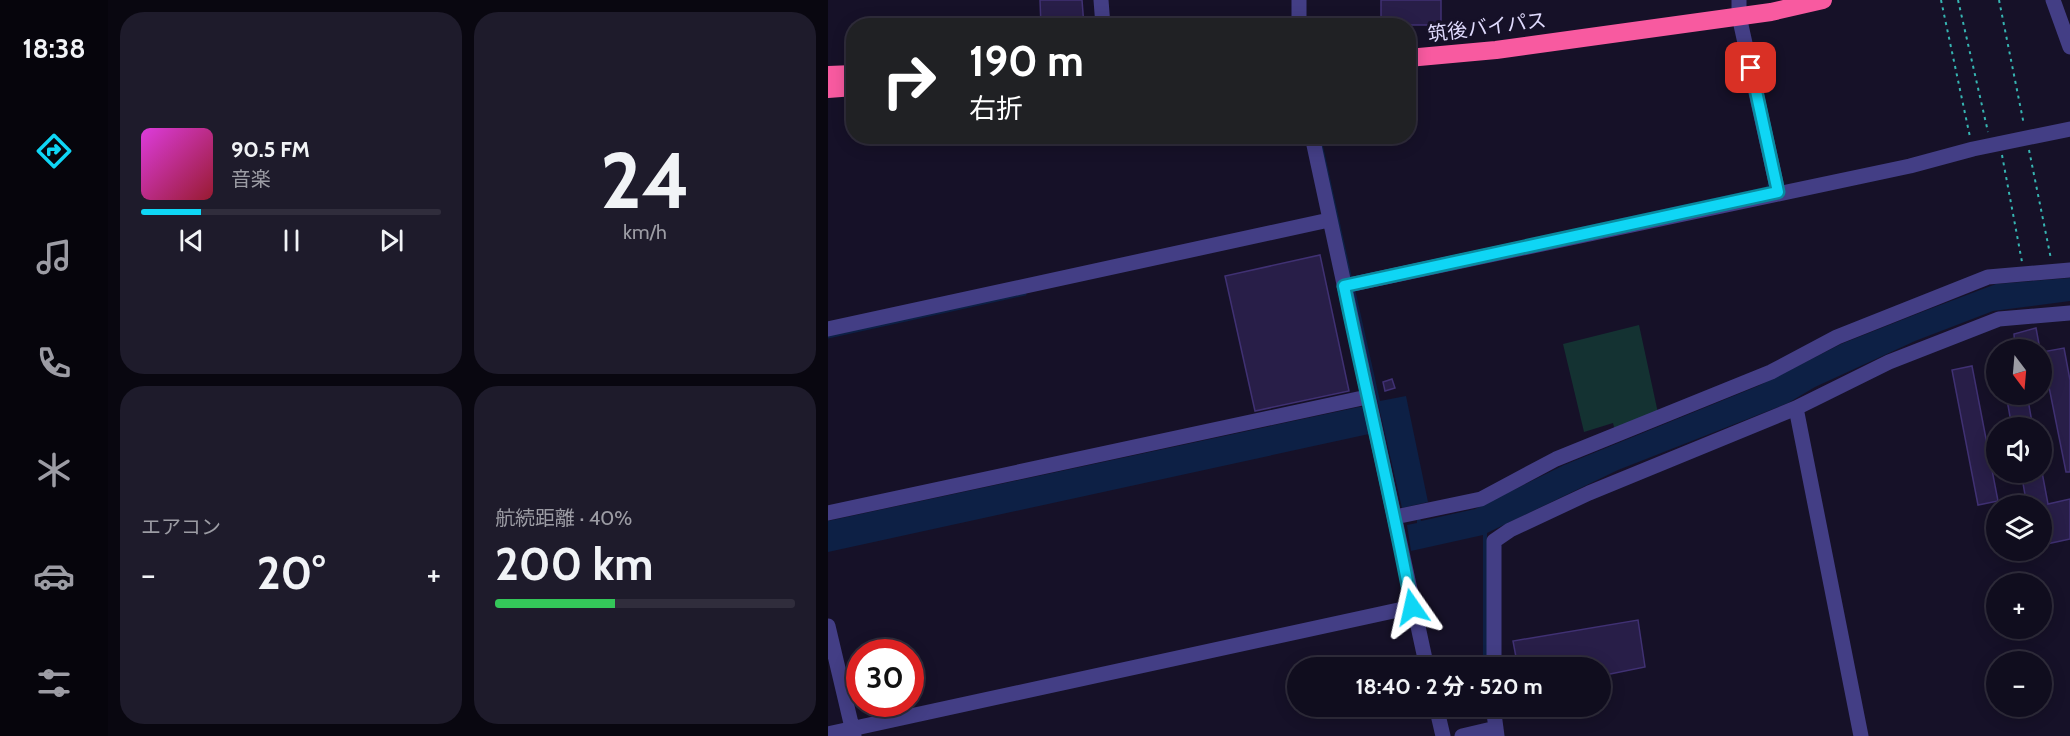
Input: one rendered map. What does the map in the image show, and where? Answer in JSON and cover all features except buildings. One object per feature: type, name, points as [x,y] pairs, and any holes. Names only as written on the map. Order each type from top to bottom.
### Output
[{"type":"highway","name":"筑後バイパス","points":[[1416,46],[1739,7],[1821,0]]},
{"type":"highway","name":"筑後バイパス","points":[[1416,57],[1496,50],[1739,7]]},
{"type":"highway","points":[[828,75],[846,74]]},
{"type":"highway","points":[[828,89],[846,88]]},
{"type":"street","points":[[1101,0],[1102,18]]},
{"type":"street","points":[[1299,0],[1299,18]]},
{"type":"street","points":[[2053,0],[2070,47]]},
{"type":"street","points":[[1739,7],[1778,192]]},
{"type":"street","points":[[1344,286],[1778,192],[1910,166],[1973,149],[2027,141],[2070,129]]},
{"type":"street","points":[[1314,144],[1423,657]]},
{"type":"street","points":[[828,329],[1329,220]]},
{"type":"street","points":[[1395,517],[1480,499],[1556,459],[1771,372],[1836,337],[1988,277],[2070,270]]},
{"type":"street","points":[[1494,657],[1494,541],[1510,530],[1589,493],[1796,408],[1889,362],[1999,319],[2070,313]]},
{"type":"street","points":[[828,513],[1368,400]]},
{"type":"street","points":[[1796,408],[1861,736]]},
{"type":"street","points":[[828,734],[853,732],[1412,607]]},
{"type":"street","points":[[828,626],[853,732]]},
{"type":"street","points":[[1439,717],[1443,736]]},
{"type":"street","points":[[1462,736],[1497,732],[1495,717]]},
{"type":"path","points":[[1941,0],[1973,149]]},
{"type":"path","points":[[1958,0],[2025,273]]},
{"type":"path","points":[[1999,0],[2054,271]]},
{"type":"green space","points":[[1639,325],[1658,413],[1615,431],[1613,423],[1584,432],[1563,344]]},
{"type":"water","points":[[1319,144],[1323,144],[1352,278],[1349,279]]},
{"type":"water","points":[[2070,278],[2070,301],[1993,311],[1915,341],[1815,387],[1788,403],[1618,470],[1487,533],[1487,657],[1483,657],[1483,535],[1411,551],[1407,525],[1417,523],[1420,518],[1421,521],[1475,509],[1564,465],[1758,386],[1841,344],[1996,284]]},
{"type":"water","points":[[1355,289],[1380,401],[1406,396],[1428,502],[1402,508],[1352,290]]},
{"type":"water","points":[[1364,407],[1369,434],[828,552],[828,521]]},
{"type":"waterway","points":[[1583,228],[1767,188],[1770,183]]},
{"type":"waterway","points":[[828,337],[1025,294]]},
{"type":"route","points":[[1412,607],[1395,517],[1344,286],[1778,192],[1751,68]]}]
